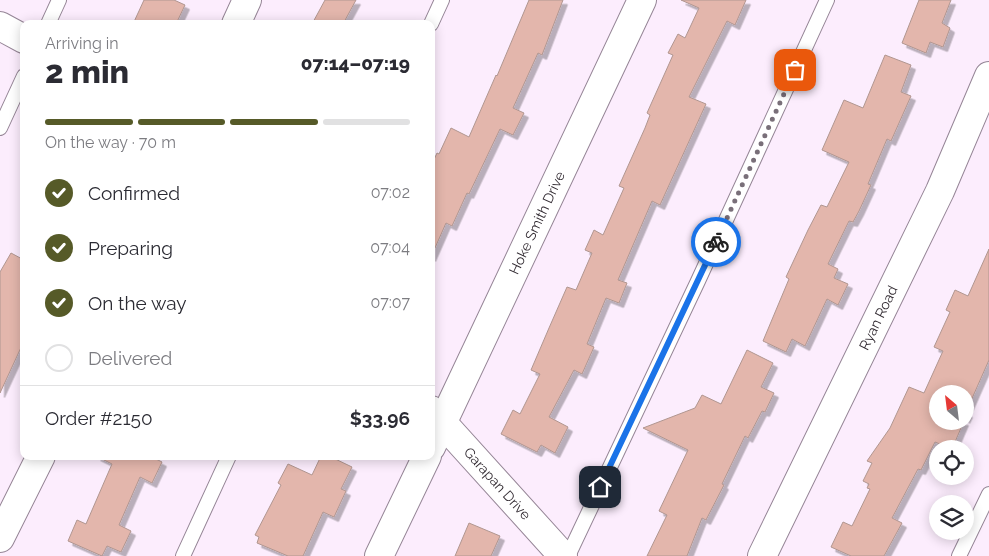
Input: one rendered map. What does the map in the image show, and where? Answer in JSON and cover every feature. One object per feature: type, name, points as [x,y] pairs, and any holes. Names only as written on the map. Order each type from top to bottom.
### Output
[{"type":"street","points":[[238,20],[247,0]]},
{"type":"street","name":"Hoke Smith Drive","points":[[437,416],[642,0]]},
{"type":"street","points":[[0,26],[20,37]]},
{"type":"street","name":"Ryan Road","points":[[762,556],[940,191],[989,76]]},
{"type":"street","name":"Garapan Drive","points":[[437,416],[563,556]]},
{"type":"street","points":[[0,538],[39,460]]},
{"type":"street","points":[[379,556],[425,460]]},
{"type":"lane","points":[[50,20],[59,0]]},
{"type":"lane","points":[[433,20],[442,0]]},
{"type":"lane","points":[[568,556],[698,281],[827,0]]},
{"type":"lane","points":[[0,128],[20,85]]},
{"type":"lane","points":[[183,556],[227,460]]},
{"type":"lane","points":[[959,556],[989,494]]},
{"type":"building","points":[[144,0],[174,0],[185,5],[178,20],[135,20]]},
{"type":"building","points":[[325,0],[356,0],[345,20],[314,20]]},
{"type":"building","points":[[529,0],[563,0],[542,55],[538,53],[513,108],[524,113],[513,135],[500,129],[452,226],[446,223],[435,248],[435,157],[437,153],[439,154],[451,128],[469,137]]},
{"type":"building","points":[[681,0],[746,0],[735,25],[727,21],[689,97],[706,104],[660,205],[652,201],[618,280],[627,283],[619,303],[606,298],[587,344],[594,347],[582,374],[574,370],[549,417],[568,427],[555,453],[541,445],[537,452],[501,434],[513,410],[520,414],[540,374],[531,370],[567,287],[576,290],[592,253],[585,250],[594,230],[603,235],[624,188],[619,186],[650,115],[647,113],[673,55],[668,53],[678,34],[685,38],[699,8]]},
{"type":"building","points":[[919,0],[951,0],[942,23],[950,28],[943,47],[930,42],[926,53],[902,43]]},
{"type":"building","points":[[885,55],[911,65],[901,92],[911,96],[891,141],[887,139],[868,184],[871,185],[859,211],[853,222],[849,221],[828,264],[838,269],[834,278],[848,284],[838,305],[827,299],[805,346],[792,339],[786,352],[763,341],[789,279],[786,277],[808,230],[821,205],[827,207],[849,162],[822,150],[844,100],[863,108]]},
{"type":"building","points":[[989,249],[989,360],[974,394],[974,385],[929,385],[929,430],[960,430],[956,440],[929,440],[929,454],[921,470],[918,469],[892,518],[902,523],[884,556],[851,556],[831,547],[843,522],[852,526],[870,489],[867,488],[869,484],[863,481],[872,463],[867,461],[890,428],[909,387],[924,393],[943,351],[934,347],[950,312],[946,310],[955,290],[968,296]]},
{"type":"building","points":[[11,253],[20,258],[20,350],[0,393],[0,272]]},
{"type":"building","points":[[747,350],[773,363],[761,387],[774,393],[765,412],[762,411],[748,438],[745,436],[722,484],[724,485],[706,520],[702,518],[687,556],[647,556],[667,515],[659,511],[688,450],[643,428],[695,408],[702,395],[721,404]]},
{"type":"building","points":[[104,460],[158,460],[162,462],[152,483],[140,477],[119,525],[131,531],[121,552],[107,546],[102,556],[68,541],[77,520],[86,524],[112,464]]},
{"type":"building","points":[[319,460],[337,460],[352,467],[341,489],[346,491],[334,517],[323,512],[303,556],[288,556],[257,543],[259,537],[255,535],[281,485],[278,483],[288,464],[312,475]]},
{"type":"building","points":[[469,523],[500,536],[491,556],[455,556]]},
{"type":"way so far","points":[[716,242],[795,70]]},
{"type":"route","points":[[600,487],[716,242]]}]
